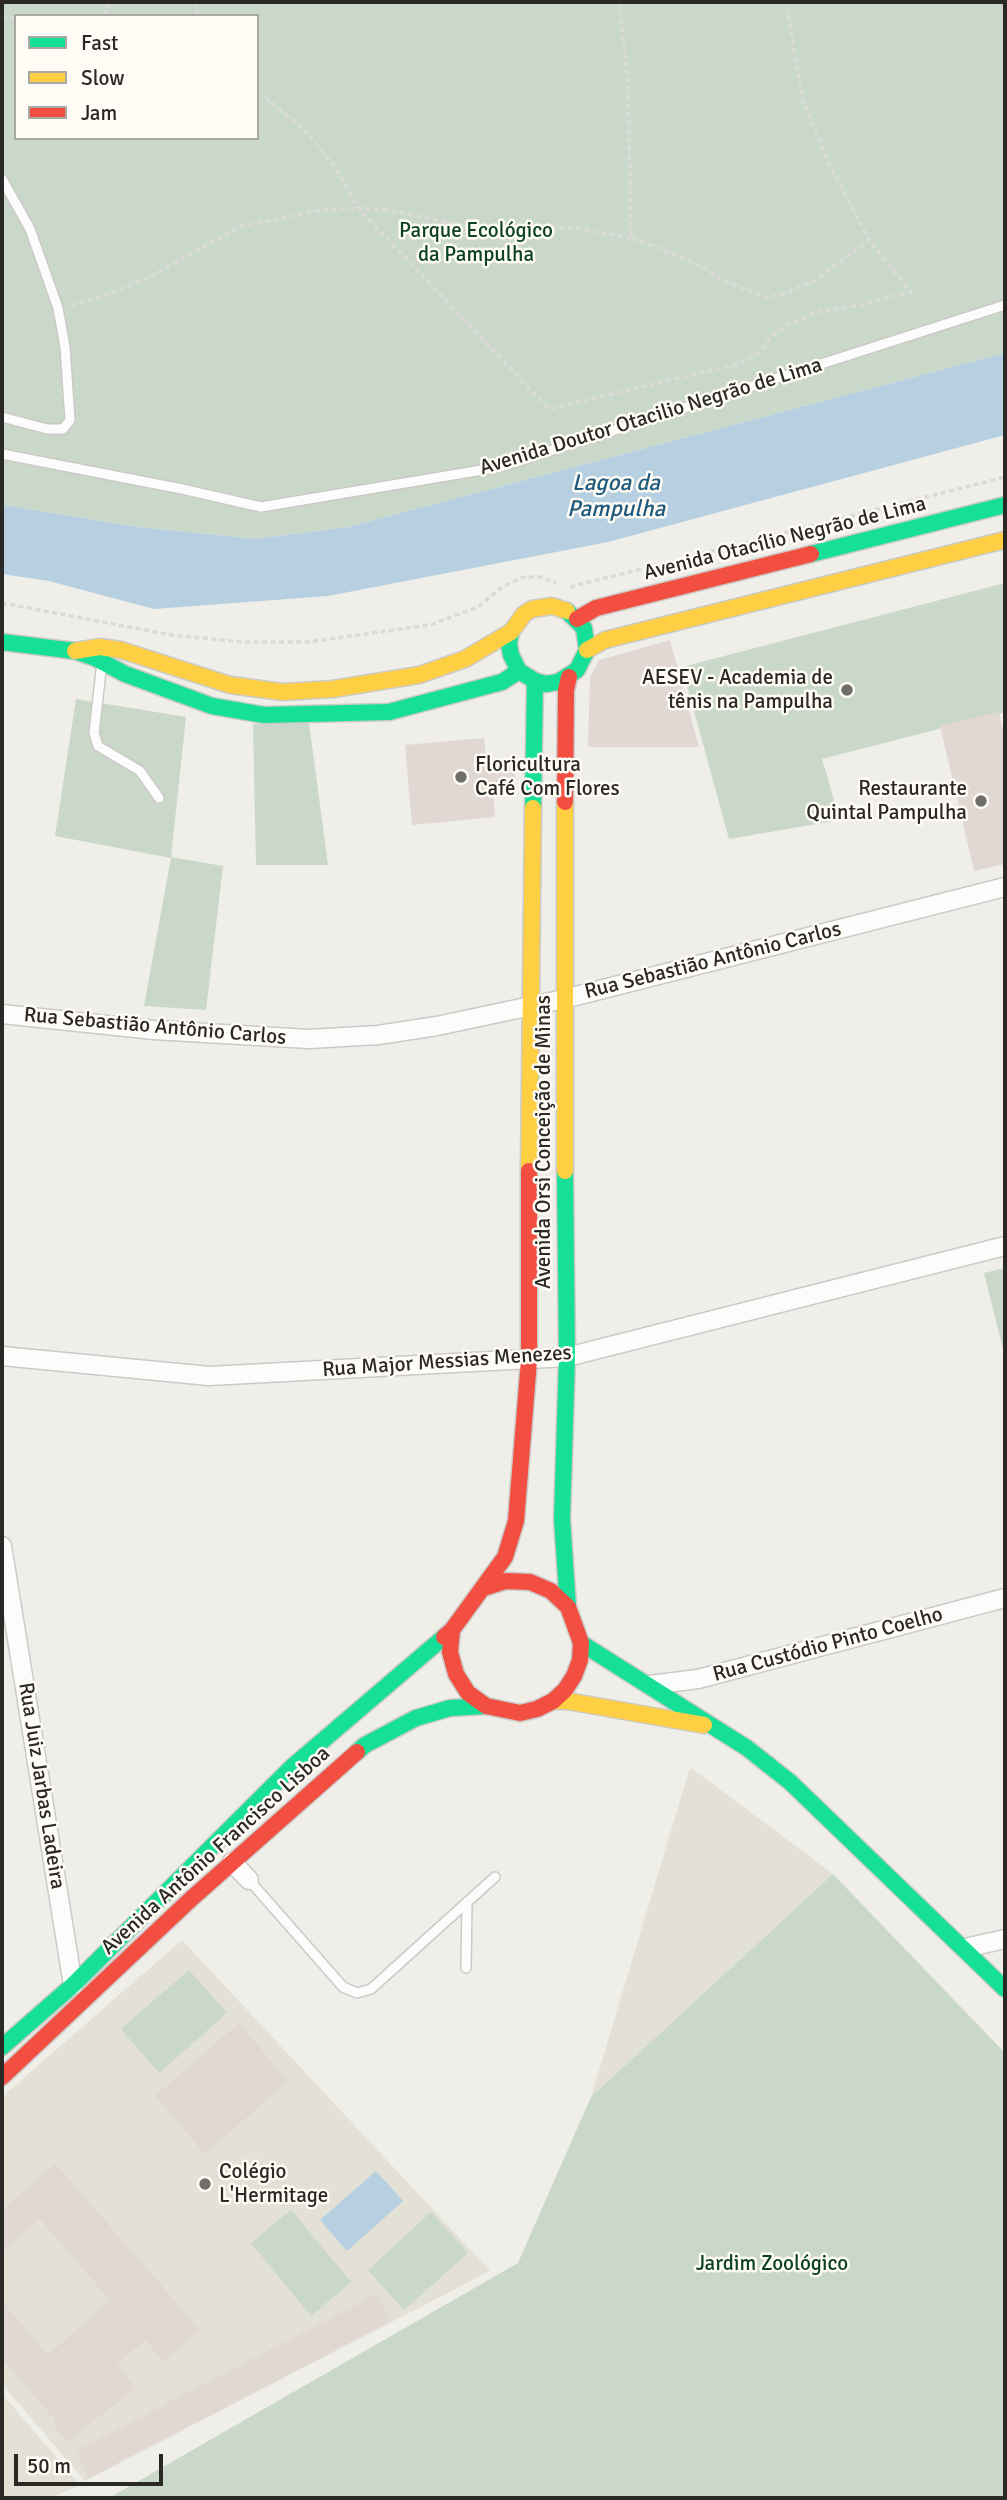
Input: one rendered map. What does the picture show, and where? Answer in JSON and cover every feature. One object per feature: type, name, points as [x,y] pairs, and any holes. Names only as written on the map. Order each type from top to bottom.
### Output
[{"type":"street","name":"Avenida Otacílio Negrão de Lima","points":[[577,619],[596,608],[1005,505]]},
{"type":"street","points":[[587,650],[605,640],[1005,540]]},
{"type":"street","points":[[75,651],[99,647],[121,650],[230,685],[283,692],[333,689],[419,675],[465,659],[511,632],[524,614],[541,606],[561,608],[577,619],[584,628],[587,650],[577,670],[569,677],[546,684],[519,671],[511,656],[511,632]]},
{"type":"street","points":[[2,642],[75,651],[125,674],[212,706],[264,715],[389,712],[502,682],[519,671]]},
{"type":"street","name":"Avenida Orsi Conceição de Minas","points":[[568,1607],[562,1519],[567,1357],[564,999],[566,690],[569,677]]},
{"type":"street","name":"Avenida Orsi Conceição de Minas","points":[[484,1588],[505,1557],[516,1521],[529,1360],[529,1007],[535,681]]},
{"type":"street","name":"Rua Sebastião Antônio Carlos","points":[[2,1014],[154,1030],[309,1039],[378,1035],[564,999],[1005,887]]},
{"type":"street","name":"Rua Major Messias Menezes","points":[[2,1356],[209,1377],[567,1357],[1005,1246]]},
{"type":"street","name":"Rua Juiz Jarbas Ladeira","points":[[2,1546],[73,1985]]},
{"type":"street","points":[[506,1581],[530,1582],[551,1591],[568,1607],[581,1643],[580,1660],[565,1690],[553,1701],[520,1713],[486,1706],[468,1693],[456,1674],[450,1652],[452,1630],[484,1588],[506,1581]]},
{"type":"street","name":"Rua Custódio Pinto Coelho","points":[[650,1685],[698,1679],[1005,1598]]},
{"type":"street","name":"Avenida Antônio Francisco Lisboa","points":[[2,2047],[73,1985],[293,1766],[452,1630]]},
{"type":"street","points":[[581,1643],[747,1748],[790,1782],[1005,1989]]},
{"type":"street","points":[[553,1701],[567,1701],[715,1727]]},
{"type":"street","name":"Avenida Antônio Francisco Lisboa","points":[[2,2077],[232,1862],[365,1745],[416,1718],[450,1708],[486,1706]]},
{"type":"street","points":[[232,1862],[248,1880]]},
{"type":"street","points":[[965,1948],[1005,1939]]},
{"type":"lane","points":[[2,179],[30,229],[58,308],[65,346],[70,420],[63,429],[47,429],[2,417]]},
{"type":"lane","name":"Avenida Doutor Otacilio Negrão de Lima","points":[[2,454],[261,507],[500,467],[1005,305]]},
{"type":"lane","points":[[102,662],[94,733],[98,746],[140,771],[159,798]]},
{"type":"lane","points":[[248,1880],[343,1987],[357,1993],[371,1989],[495,1877]]},
{"type":"lane","points":[[466,1968],[467,1902]]},
{"type":"path","points":[[619,2],[628,82],[631,238]]},
{"type":"path","points":[[259,96],[266,98],[295,121],[324,151],[358,208],[549,409],[739,364],[759,352],[772,335],[787,325],[817,312],[861,305],[911,292],[869,240],[829,164],[803,101],[786,2]]},
{"type":"path","points":[[58,308],[107,295],[138,282],[239,227],[321,210],[358,208],[418,215],[472,227],[512,225],[575,229],[631,238],[669,252],[702,267],[721,280],[768,298],[816,280],[869,240]]},
{"type":"path","points":[[2,603],[172,635],[243,642],[307,642],[371,634],[430,625],[478,607],[502,587],[524,577],[541,577],[567,588],[1005,477]]},
{"type":"shaded area","points":[[690,1767],[833,1874],[591,2097]]},
{"type":"shaded area","name":"Colégio L'Hermitage","points":[[182,1940],[490,2271],[85,2481],[2,2384],[2,2097]]},
{"type":"shaded area","points":[[2,2394],[80,2485],[50,2498],[2,2498]]},
{"type":"green space","name":"Parque Ecológico da Pampulha","points":[[2,2],[1005,2],[1005,353],[348,527],[256,539],[138,527],[2,505]]},
{"type":"green space","name":"AESEV - Academia de tênis na Pampulha","points":[[1005,583],[1005,712],[822,759],[840,820],[729,839],[682,667]]},
{"type":"green space","points":[[76,699],[186,717],[171,857],[223,866],[206,1010],[144,1006],[171,858],[55,836]]},
{"type":"green space","points":[[309,723],[328,865],[256,865],[253,724]]},
{"type":"green space","points":[[1005,1268],[1005,1357],[984,1273]]},
{"type":"green space","name":"Jardim Zoológico","points":[[833,1874],[1005,2053],[1005,2498],[109,2498],[518,2263],[591,2097]]},
{"type":"green space","points":[[189,1970],[227,2013],[159,2073],[121,2029]]},
{"type":"green space","points":[[291,2210],[351,2282],[311,2316],[251,2243]]},
{"type":"green space","points":[[431,2212],[468,2253],[404,2310],[368,2270]]},
{"type":"water","name":"Lagoa da Pampulha","points":[[1005,353],[1005,435],[608,542],[328,596],[154,609],[49,581],[2,574],[2,505],[138,527],[256,539],[348,527]]},
{"type":"water","points":[[376,2171],[403,2201],[347,2251],[320,2220]]},
{"type":"building","points":[[670,640],[699,747],[588,747],[590,677],[599,660]]},
{"type":"building","name":"Restaurante Quintal Pampulha","points":[[999,712],[1005,739],[1005,864],[974,871],[940,726]]},
{"type":"building","name":"Floricultura Café Com Flores","points":[[484,738],[487,766],[514,764],[516,788],[493,790],[495,817],[412,825],[405,745]]},
{"type":"building","points":[[239,2023],[288,2081],[205,2154],[155,2096]]},
{"type":"building","points":[[55,2163],[200,2330],[164,2361],[145,2340],[117,2364],[136,2388],[67,2442],[53,2424],[56,2421],[2,2359],[2,2301],[48,2355],[110,2300],[40,2219],[2,2252],[2,2210]]},
{"type":"building","points":[[377,2294],[391,2321],[89,2478],[76,2451]]},
{"type":"traffic: fast","points":[[811,554],[1005,505]]},
{"type":"traffic: fast","points":[[511,632],[511,655],[519,671],[535,681],[546,684],[558,682],[577,670],[587,650],[584,628],[567,611]]},
{"type":"traffic: fast","points":[[2,642],[75,651],[125,674],[212,706],[264,715],[389,712],[502,682],[519,671]]},
{"type":"traffic: fast","points":[[533,808],[535,681]]},
{"type":"traffic: fast","points":[[565,1171],[567,1357],[562,1519],[568,1607]]},
{"type":"traffic: fast","points":[[2,2047],[73,1985],[293,1766],[444,1637]]},
{"type":"traffic: fast","points":[[581,1643],[747,1748],[790,1782],[1005,1989]]},
{"type":"traffic: fast","points":[[357,1752],[416,1718],[450,1708],[486,1706]]},
{"type":"traffic: slow","points":[[587,650],[605,640],[1005,540]]},
{"type":"traffic: slow","points":[[75,651],[99,647],[121,650],[230,685],[283,692],[333,689],[419,675],[465,659],[511,632],[524,614],[532,609],[552,606],[567,611]]},
{"type":"traffic: slow","points":[[565,802],[565,1171]]},
{"type":"traffic: slow","points":[[529,1171],[533,808]]},
{"type":"traffic: slow","points":[[553,1701],[567,1701],[704,1725]]},
{"type":"traffic: jam","points":[[577,619],[596,608],[811,554]]},
{"type":"traffic: jam","points":[[565,802],[566,690],[569,677]]},
{"type":"traffic: jam","points":[[444,1637],[452,1630],[505,1557],[516,1521],[529,1360],[529,1171]]},
{"type":"traffic: jam","points":[[452,1630],[450,1652],[456,1674],[468,1693],[486,1706],[520,1713],[553,1701],[565,1690],[580,1660],[581,1643],[568,1607],[551,1591],[530,1582],[506,1581],[484,1588]]},
{"type":"traffic: jam","points":[[2,2077],[191,1899],[357,1752]]},
{"type":"place","name":"AESEV - Academia de tênis na Pampulha","points":[[847,690]]},
{"type":"place","name":"Floricultura Café Com Flores","points":[[461,777]]},
{"type":"place","name":"Restaurante Quintal Pampulha","points":[[981,801]]},
{"type":"place","name":"Colégio L'Hermitage","points":[[205,2184]]}]
